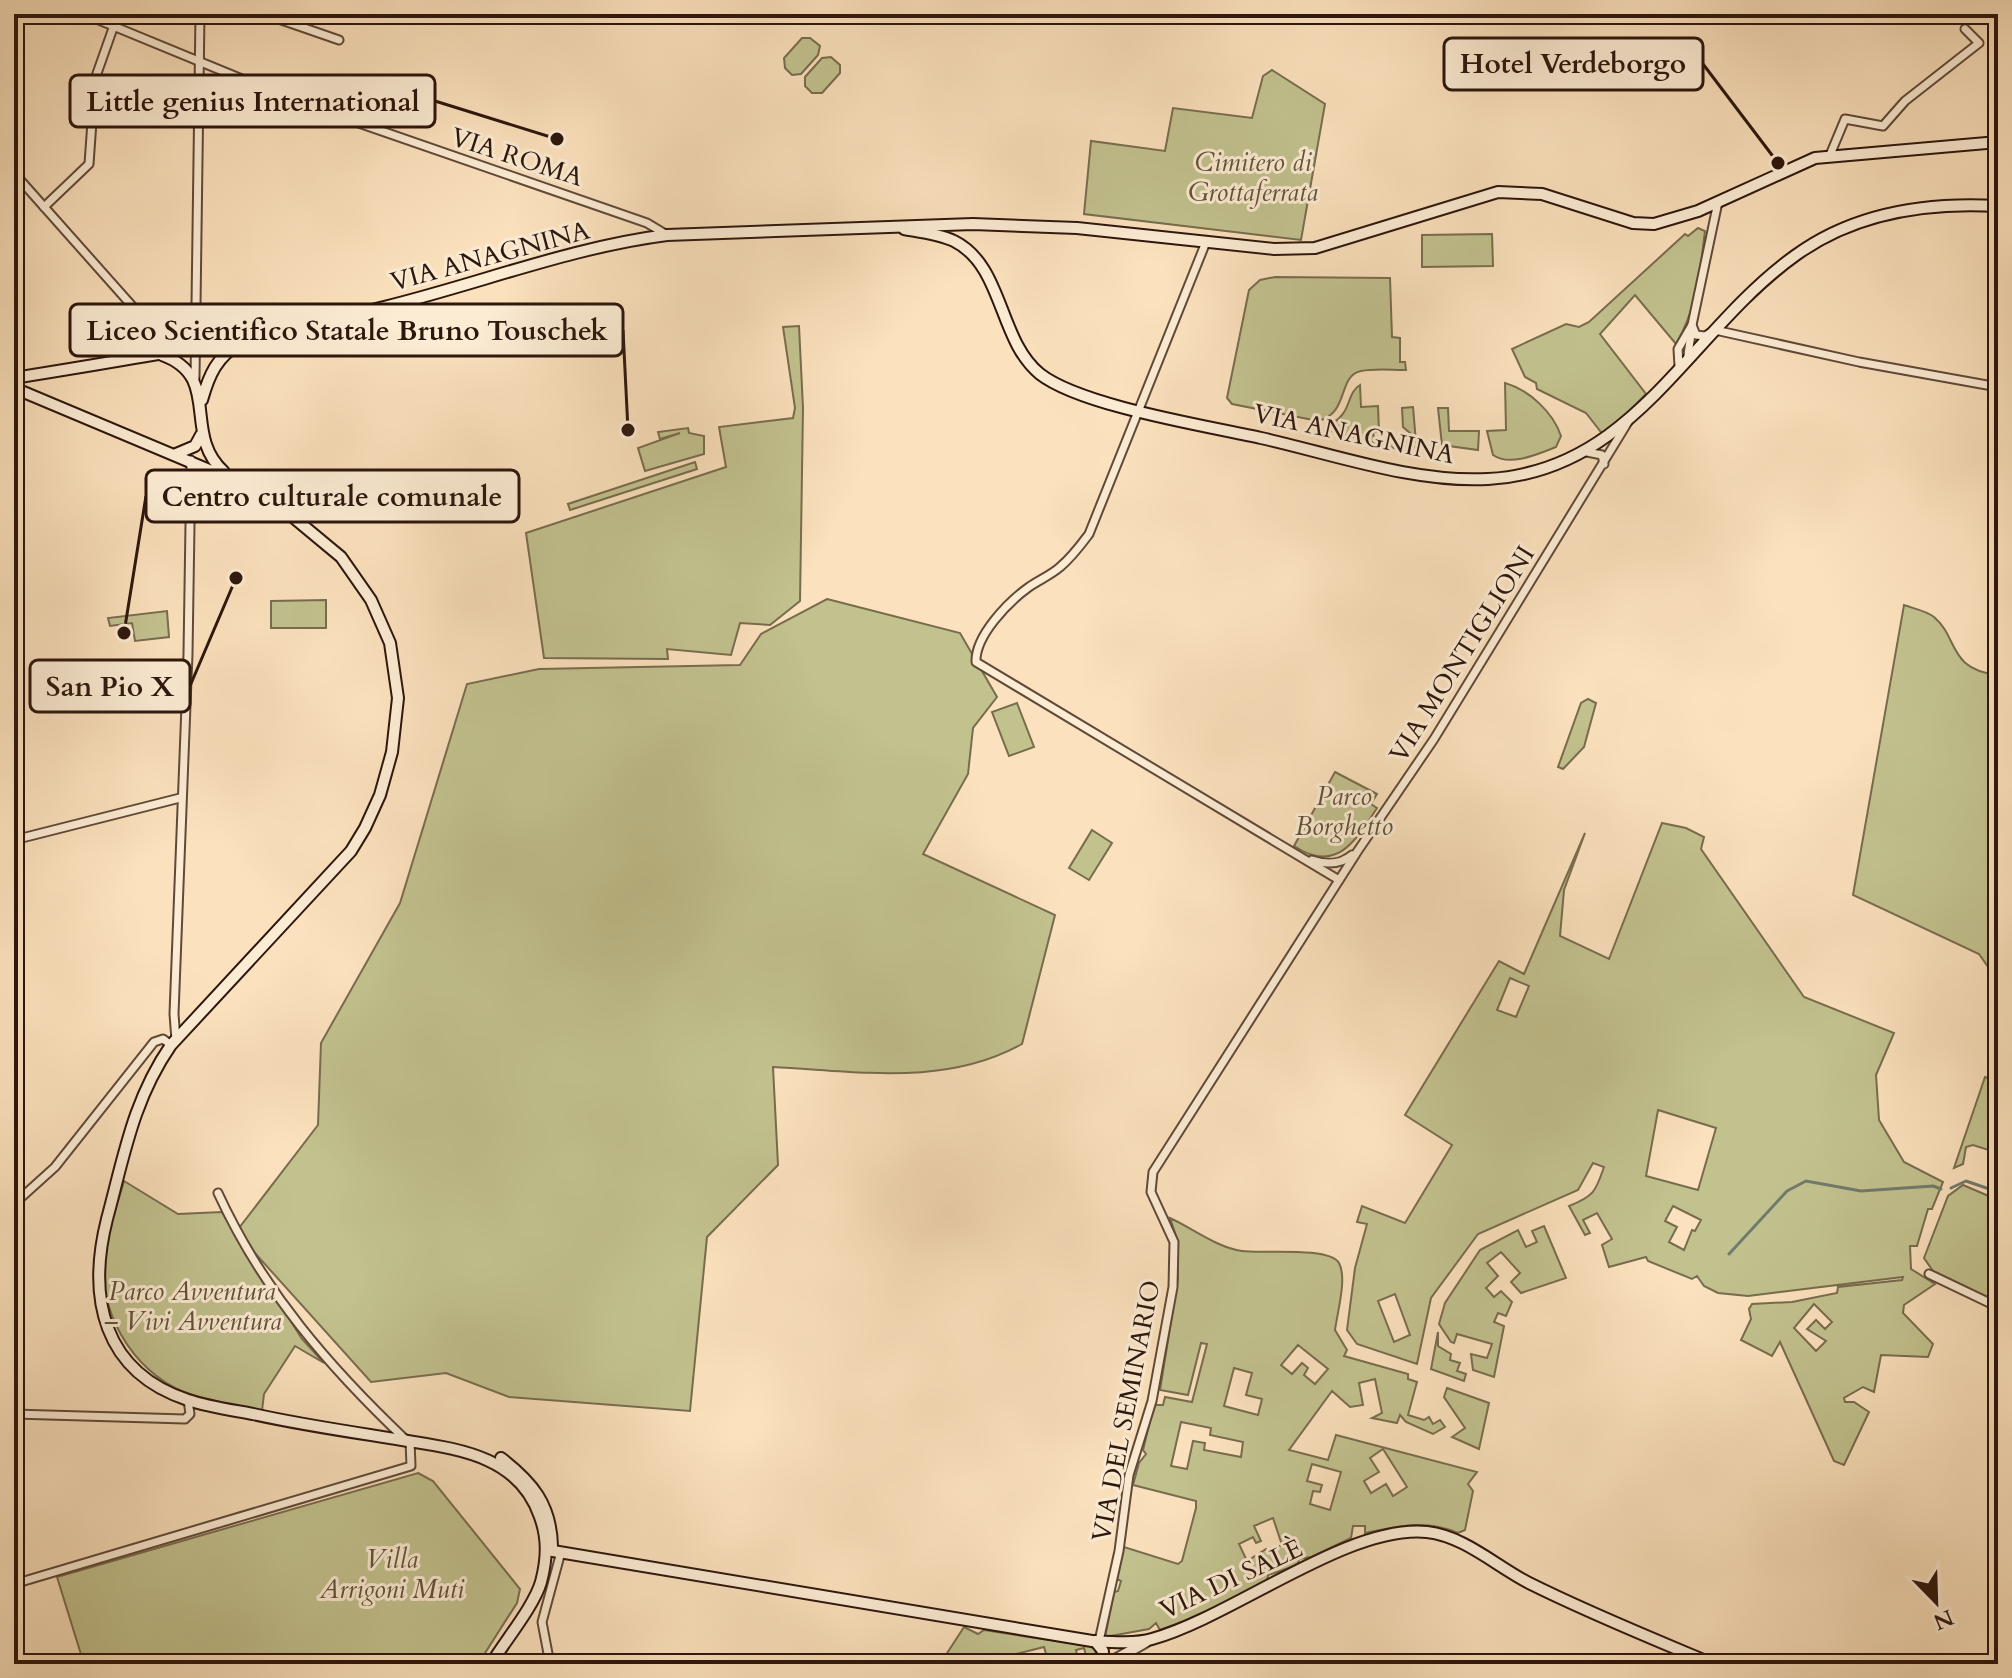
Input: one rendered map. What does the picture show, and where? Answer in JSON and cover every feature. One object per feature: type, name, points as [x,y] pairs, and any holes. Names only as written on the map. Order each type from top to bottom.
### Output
[{"type":"main road","name":"VIA ANAGNINA","points":[[14,378],[254,338],[380,308],[623,242],[667,235],[973,224],[1077,228],[1274,249],[1315,248],[1498,192],[1542,194],[1633,223],[1654,224],[1718,202],[1794,165],[1830,155],[1998,142]]},
{"type":"main road","name":"VIA ANAGNINA","points":[[887,226],[953,241],[975,259],[987,276],[1012,334],[1039,373],[1066,389],[1139,411],[1395,468],[1459,479],[1522,475],[1559,465],[1587,452],[1630,420],[1688,355],[1772,273],[1828,237],[1910,209],[1998,206]]},
{"type":"main road","points":[[953,241],[958,231],[973,224]]},
{"type":"main road","points":[[200,403],[211,371],[223,355],[254,338]]},
{"type":"main road","points":[[160,354],[183,362],[195,378],[201,435],[213,462],[230,478]]},
{"type":"main road","points":[[27,393],[25,384],[33,375]]},
{"type":"main road","points":[[14,388],[191,460],[285,509],[341,557],[382,622],[390,643],[398,698],[386,776],[351,851],[173,1042],[147,1082],[132,1121],[100,1249],[98,1291],[111,1336],[125,1360],[161,1389],[188,1400],[500,1457],[526,1477],[538,1491],[550,1518],[554,1551],[540,1585],[491,1664]]},
{"type":"main road","points":[[175,454],[195,446],[201,435]]},
{"type":"main road","name":"VIA DI SALÈ","points":[[554,1551],[1097,1641],[1149,1640],[1223,1612],[1362,1542],[1392,1533],[1421,1532],[1457,1541],[1548,1592],[1713,1664]]},
{"type":"main road","points":[[1097,1641],[1103,1651],[1104,1664]]},
{"type":"street","name":"VIA ROMA","points":[[84,14],[199,63],[392,137],[647,223],[667,235]]},
{"type":"street","points":[[44,207],[89,164],[94,83],[118,14]]},
{"type":"street","points":[[195,378],[200,14]]},
{"type":"street","points":[[264,14],[339,40]]},
{"type":"street","points":[[1830,155],[1845,118],[1876,126],[1891,120],[1905,101],[1979,43],[1965,29]]},
{"type":"street","points":[[14,173],[173,352]]},
{"type":"street","points":[[1688,355],[1718,202]]},
{"type":"street","points":[[1206,242],[1089,534],[1074,554],[1047,577],[1027,588],[983,636],[975,650],[976,662],[1339,880]]},
{"type":"street","points":[[1692,325],[1696,335],[1715,330],[1845,359],[1998,387]]},
{"type":"street","points":[[1679,366],[1679,346],[1692,325]]},
{"type":"street","name":"VIA MONTIGLIONI","points":[[1151,1192],[1153,1172],[1164,1154],[1357,852],[1434,739],[1630,420]]},
{"type":"street","points":[[1587,452],[1602,455],[1604,466]]},
{"type":"street","points":[[14,1204],[55,1167],[154,1042],[163,1039],[173,1042],[180,798],[187,698],[191,460]]},
{"type":"street","points":[[14,840],[180,798]]},
{"type":"street","points":[[1302,857],[1324,864],[1344,861],[1357,852]]},
{"type":"street","name":"VIA DEL SEMINARIO","points":[[1097,1641],[1119,1551],[1129,1475],[1152,1399],[1173,1287],[1174,1242],[1151,1192]]},
{"type":"street","points":[[14,1584],[411,1466],[408,1441],[348,1385],[307,1339],[258,1269],[218,1193]]},
{"type":"street","points":[[1929,1274],[1998,1307]]},
{"type":"street","points":[[14,1414],[185,1419],[190,1414],[188,1400]]},
{"type":"street","points":[[550,1664],[542,1622],[554,1551]]},
{"type":"street","points":[[1104,1664],[1149,1640]]},
{"type":"green space","points":[[802,38],[810,38],[820,46],[818,55],[801,74],[792,75],[785,68],[784,58]]},
{"type":"green space","points":[[831,57],[840,65],[840,73],[822,93],[812,93],[805,86],[805,77],[822,58]]},
{"type":"green space","name":"Cimitero di Grottaferrata","points":[[1272,70],[1325,104],[1301,240],[1084,214],[1091,141],[1165,151],[1173,108],[1252,118],[1263,76]]},
{"type":"green space","points":[[1698,228],[1705,231],[1696,289],[1689,317],[1676,344],[1635,295],[1600,334],[1646,394],[1604,436],[1586,413],[1537,389],[1536,383],[1525,377],[1512,349],[1566,324],[1579,327],[1589,322],[1685,234],[1688,236]]},
{"type":"green space","points":[[1492,234],[1493,266],[1422,267],[1422,235]]},
{"type":"green space","points":[[1275,277],[1390,278],[1392,337],[1400,338],[1400,362],[1405,362],[1406,370],[1372,370],[1354,374],[1335,411],[1318,421],[1232,404],[1227,398],[1249,290],[1260,280]]},
{"type":"green space","points":[[799,326],[803,408],[800,601],[770,625],[740,623],[731,655],[667,649],[668,659],[544,658],[526,533],[726,467],[719,427],[793,418],[795,408],[783,327]]},
{"type":"green space","points":[[1505,383],[1523,391],[1546,411],[1561,436],[1556,447],[1516,460],[1493,455],[1487,431],[1506,430]]},
{"type":"green space","points":[[1360,385],[1361,407],[1378,406],[1379,432],[1373,432],[1374,438],[1381,438],[1387,445],[1396,440],[1410,442],[1410,433],[1403,427],[1402,408],[1413,407],[1416,442],[1419,444],[1408,452],[1328,430],[1328,425],[1341,416]]},
{"type":"green space","points":[[1438,408],[1448,408],[1449,431],[1479,431],[1478,450],[1442,445]]},
{"type":"green space","points":[[688,428],[689,433],[704,436],[704,454],[645,471],[638,448],[680,433],[660,439],[658,432]]},
{"type":"green space","points":[[695,462],[697,469],[570,510],[568,504]]},
{"type":"green space","points":[[827,599],[960,633],[997,697],[973,728],[968,774],[923,854],[1055,915],[1022,1044],[993,1057],[932,1071],[868,1073],[773,1067],[778,1165],[707,1237],[690,1411],[509,1397],[446,1373],[371,1382],[236,1232],[318,1125],[321,1043],[400,903],[467,684],[539,669],[740,665],[761,634]]},
{"type":"green space","points":[[326,600],[326,628],[271,628],[271,601]]},
{"type":"green space","points":[[1904,605],[1934,617],[1942,625],[1956,652],[1970,666],[1998,675],[1998,981],[1979,954],[1853,895]]},
{"type":"green space","points":[[167,611],[169,637],[135,641],[132,623],[110,626],[108,618]]},
{"type":"green space","points":[[1588,699],[1596,703],[1584,747],[1563,769],[1558,767],[1581,703]]},
{"type":"green space","points":[[1017,703],[1034,747],[1009,756],[992,712]]},
{"type":"green space","name":"Parco Borghetto","points":[[1335,772],[1377,794],[1371,804],[1377,808],[1361,832],[1343,850],[1322,857],[1309,854],[1294,846]]},
{"type":"green space","points":[[1662,823],[1686,828],[1704,837],[1701,849],[1804,997],[1894,1033],[1876,1075],[1879,1120],[1904,1162],[1943,1182],[1932,1209],[1928,1209],[1917,1246],[1910,1246],[1911,1269],[1935,1284],[1904,1305],[1903,1313],[1933,1344],[1928,1357],[1881,1355],[1874,1392],[1863,1387],[1844,1398],[1845,1402],[1854,1402],[1869,1412],[1844,1465],[1834,1461],[1780,1342],[1772,1356],[1741,1340],[1751,1319],[1749,1309],[1752,1304],[1792,1302],[1837,1293],[1838,1287],[1902,1280],[1903,1277],[1748,1296],[1718,1293],[1704,1286],[1697,1276],[1692,1279],[1648,1261],[1646,1257],[1609,1267],[1602,1245],[1612,1239],[1597,1213],[1583,1220],[1590,1233],[1585,1235],[1569,1206],[1584,1199],[1596,1187],[1604,1167],[1593,1163],[1578,1190],[1478,1234],[1431,1298],[1417,1364],[1357,1344],[1347,1330],[1355,1268],[1367,1224],[1357,1222],[1362,1206],[1405,1223],[1452,1145],[1405,1115],[1499,961],[1524,974],[1585,833],[1564,890],[1560,936],[1609,959]],"holes":[[[1510,978],[1529,986],[1516,1017],[1497,1010]],[[1658,1110],[1716,1128],[1698,1190],[1646,1176]],[[1673,1206],[1701,1220],[1695,1231],[1692,1230],[1684,1250],[1669,1242],[1677,1227],[1665,1221]],[[1395,1294],[1410,1335],[1394,1342],[1378,1301]],[[1814,1304],[1832,1322],[1825,1329],[1816,1320],[1807,1329],[1826,1341],[1816,1351],[1794,1328]]]},
{"type":"green space","points":[[1092,830],[1112,843],[1089,880],[1069,868]]},
{"type":"green space","points":[[1985,1077],[1998,1082],[1998,1153],[1973,1145],[1966,1147],[1963,1164],[1954,1168]]},
{"type":"green space","name":"Parco Avventura – Vivi Avventura","points":[[124,1181],[178,1214],[222,1212],[302,1339],[324,1363],[295,1346],[264,1394],[262,1411],[184,1392],[148,1369],[134,1354],[112,1316],[103,1274],[105,1243]]},
{"type":"green space","points":[[1963,1185],[1998,1200],[1998,1302],[1933,1271],[1924,1258],[1948,1196]]},
{"type":"green space","points":[[1170,1218],[1233,1249],[1322,1254],[1339,1263],[1342,1285],[1335,1330],[1347,1350],[1344,1356],[1408,1374],[1408,1379],[1417,1382],[1408,1415],[1424,1420],[1429,1417],[1433,1424],[1440,1420],[1445,1427],[1433,1434],[1406,1422],[1400,1415],[1397,1423],[1372,1418],[1382,1413],[1375,1379],[1359,1383],[1363,1405],[1350,1407],[1332,1391],[1289,1450],[1328,1460],[1336,1435],[1477,1472],[1468,1484],[1473,1491],[1465,1530],[1458,1533],[1435,1526],[1412,1525],[1365,1533],[1365,1526],[1353,1526],[1351,1538],[1312,1557],[1299,1559],[1298,1565],[1268,1575],[1267,1582],[1199,1616],[1160,1630],[1156,1623],[1149,1629],[1105,1637],[1114,1592],[1118,1591],[1121,1581],[1117,1579],[1124,1547],[1178,1564],[1182,1561],[1196,1508],[1196,1501],[1133,1485],[1139,1463],[1146,1454],[1143,1450],[1154,1405],[1163,1405],[1165,1397],[1192,1402],[1207,1344],[1201,1343],[1188,1395],[1160,1390],[1178,1278],[1178,1242]],"holes":[[[1298,1345],[1328,1369],[1315,1384],[1304,1375],[1308,1368],[1302,1363],[1292,1374],[1281,1365]],[[1234,1368],[1252,1373],[1246,1395],[1262,1399],[1258,1415],[1224,1406]],[[1181,1422],[1211,1428],[1210,1435],[1243,1442],[1241,1457],[1204,1450],[1205,1443],[1193,1441],[1187,1469],[1171,1466]],[[1383,1449],[1407,1487],[1393,1496],[1386,1484],[1371,1493],[1364,1481],[1379,1472],[1370,1458]],[[1312,1464],[1341,1472],[1330,1510],[1310,1504],[1313,1491],[1320,1492],[1322,1485],[1307,1481]],[[1273,1518],[1282,1545],[1268,1552],[1266,1549],[1247,1561],[1239,1544],[1253,1537],[1256,1543],[1261,1541],[1254,1526]]]},
{"type":"green space","points":[[1544,1226],[1566,1278],[1521,1293],[1511,1282],[1520,1273],[1501,1252],[1487,1263],[1498,1276],[1486,1288],[1494,1297],[1501,1291],[1512,1302],[1506,1316],[1498,1313],[1494,1322],[1504,1326],[1494,1377],[1473,1370],[1471,1354],[1487,1358],[1492,1344],[1457,1334],[1454,1343],[1451,1342],[1439,1324],[1445,1303],[1480,1250],[1518,1230],[1526,1247],[1537,1242],[1532,1231]]},
{"type":"green space","points":[[1438,1332],[1438,1346],[1451,1354],[1450,1360],[1460,1363],[1457,1371],[1466,1374],[1464,1381],[1431,1369]]},
{"type":"green space","points":[[1447,1388],[1489,1403],[1479,1449],[1452,1437],[1465,1428],[1444,1397]]},
{"type":"green space","name":"Villa Arrigoni Muti","points":[[418,1473],[433,1481],[520,1589],[517,1603],[478,1664],[84,1664],[57,1577]]},
{"type":"green space","points":[[964,1627],[978,1634],[984,1630],[1089,1646],[1096,1650],[1094,1664],[1088,1664],[1084,1648],[1076,1650],[1079,1664],[1049,1664],[1044,1647],[1016,1654],[1018,1664],[940,1664]]},
{"type":"waterway","points":[[1729,1254],[1787,1191],[1806,1181],[1861,1191],[1933,1186],[1941,1189]]},
{"type":"waterway","points":[[1951,1188],[1966,1181],[1998,1192]]},
{"type":"place","name":"Little genius International","points":[[557,139]]},
{"type":"place","name":"Hotel Verdeborgo","points":[[1778,163]]},
{"type":"place","name":"Liceo Scientifico Statale Bruno Touschek","points":[[628,430]]},
{"type":"place","name":"San Pio X","points":[[236,578]]},
{"type":"place","name":"Centro culturale comunale","points":[[124,633]]}]
